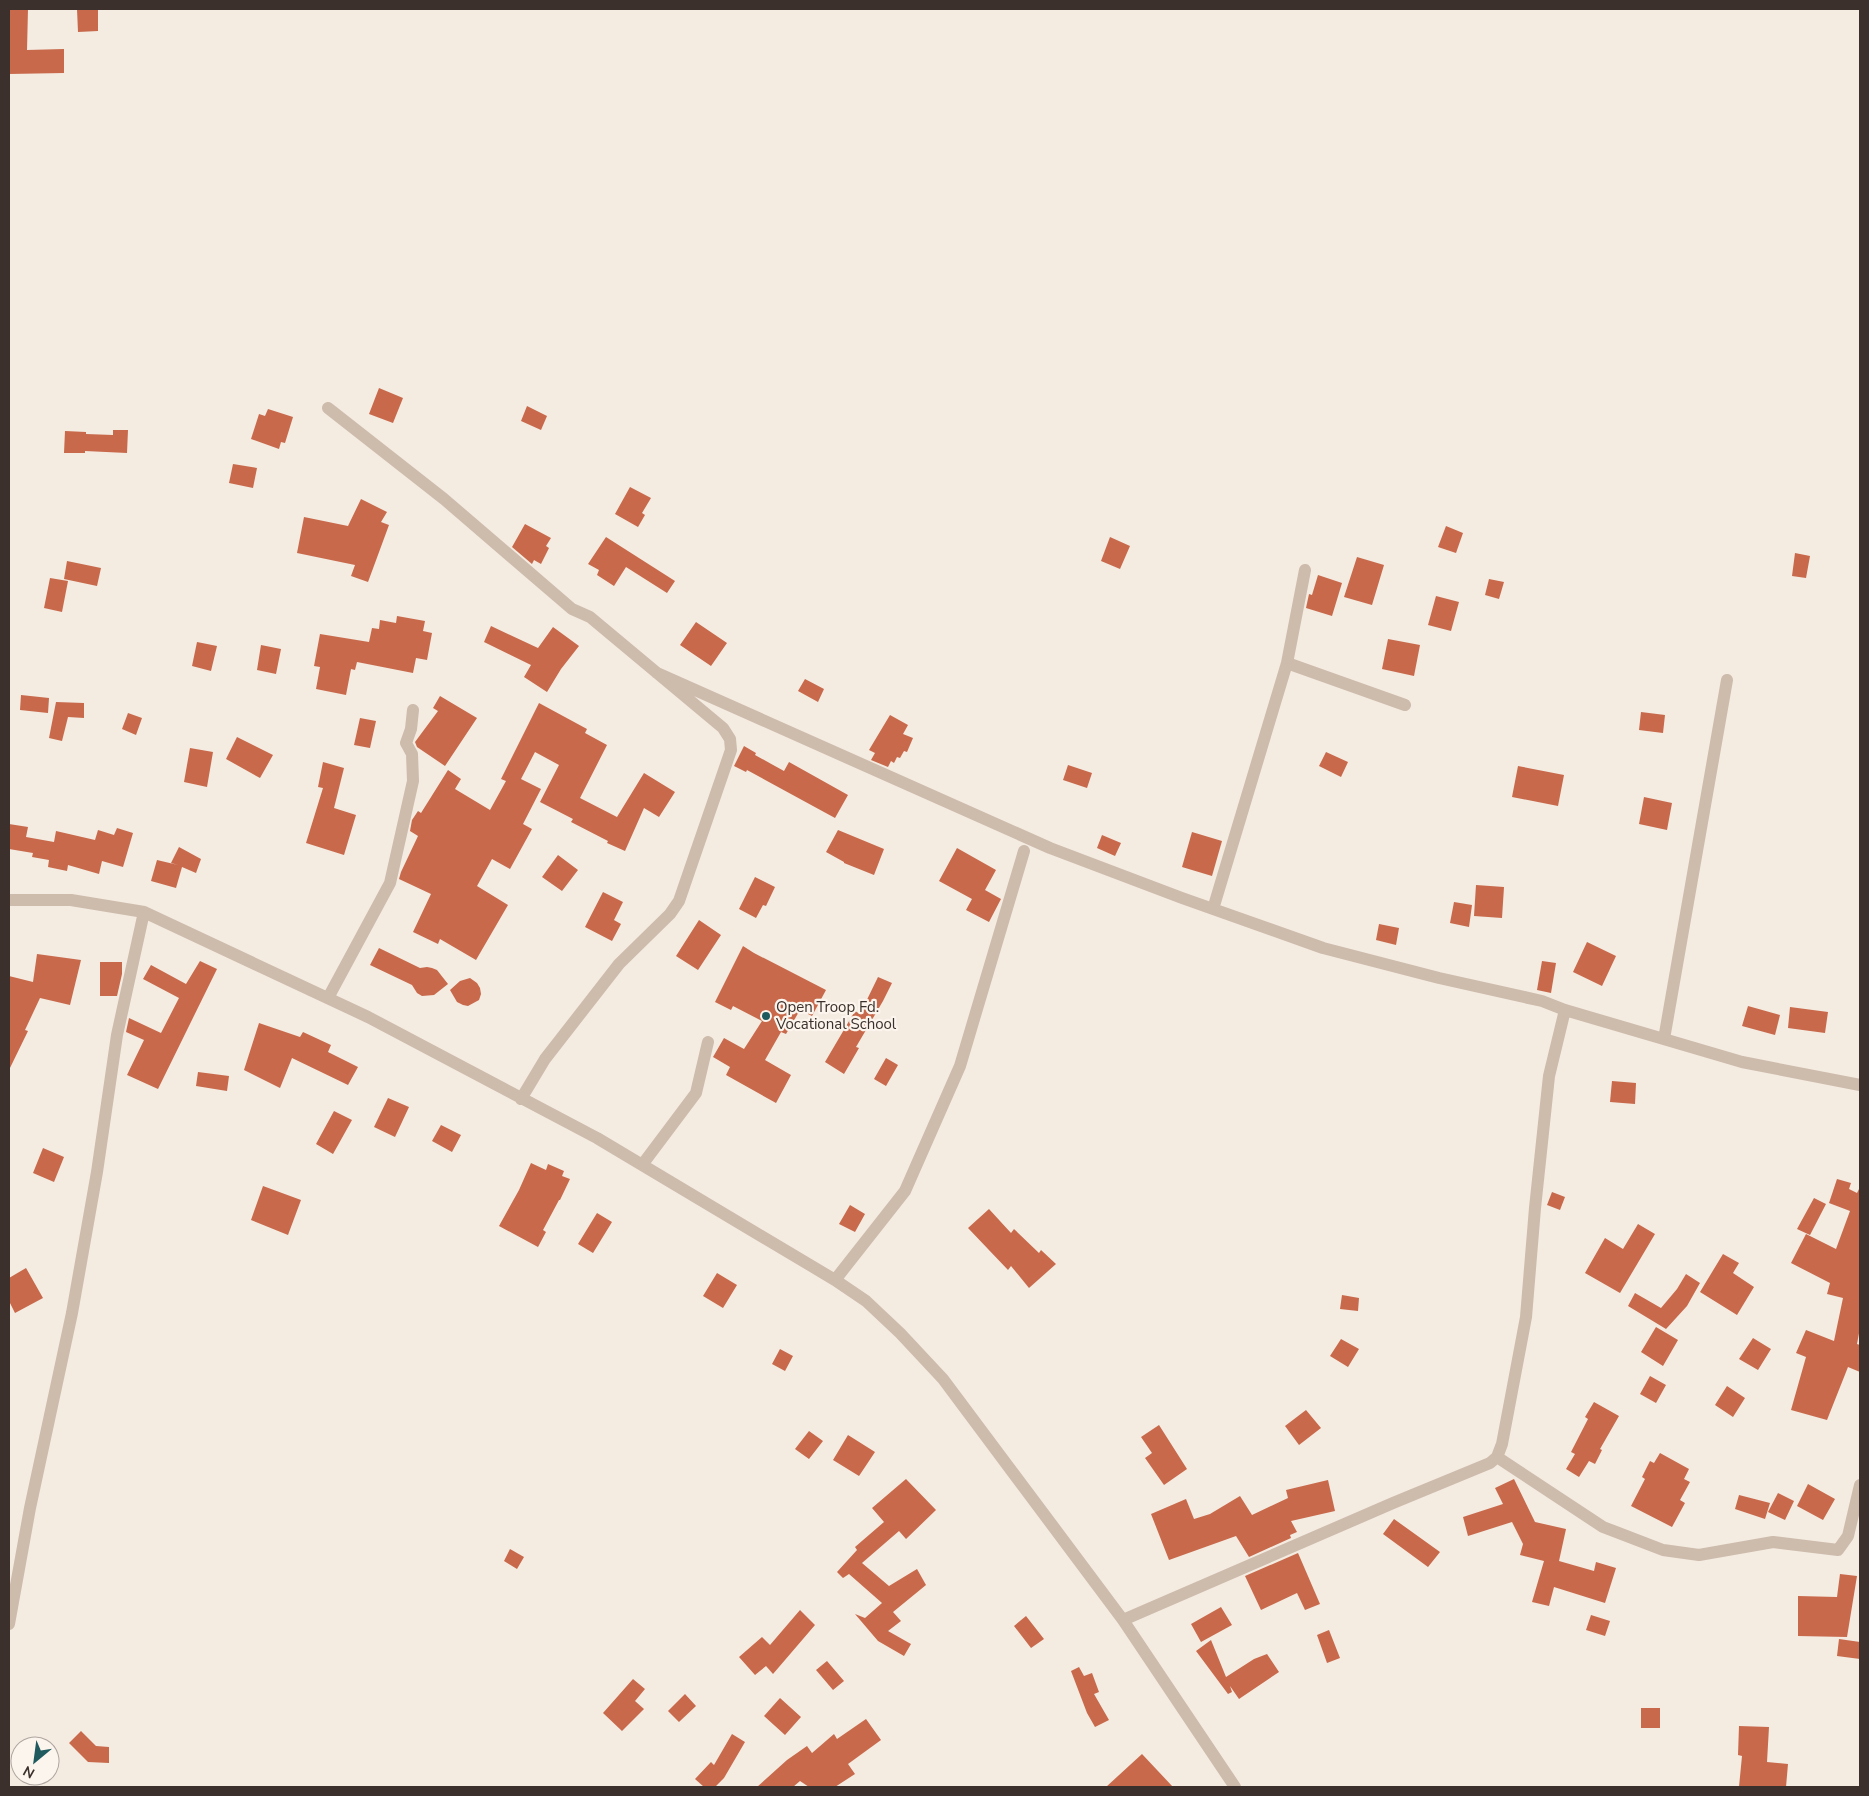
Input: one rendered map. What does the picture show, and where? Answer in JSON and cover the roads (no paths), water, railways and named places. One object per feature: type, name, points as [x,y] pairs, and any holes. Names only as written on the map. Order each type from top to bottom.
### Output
[{"type":"street","points":[[328,408],[444,499],[572,609],[590,618],[657,673],[723,728],[730,739],[730,750],[679,901],[670,914],[619,964],[545,1059],[521,1098]]},
{"type":"street","points":[[1213,909],[1287,663],[1306,570]]},
{"type":"street","points":[[1287,663],[1405,705]]},
{"type":"street","points":[[657,673],[1050,848],[1323,948],[1439,978],[1542,1001],[1565,1010],[1742,1062],[1860,1084]]},
{"type":"street","points":[[1664,1039],[1726,680]]},
{"type":"street","points":[[328,998],[390,883],[413,781],[412,754],[406,744],[413,710]]},
{"type":"street","points":[[835,1280],[905,1190],[960,1066],[1024,851]]},
{"type":"street","points":[[9,900],[71,900],[144,912],[328,998],[368,1017],[597,1138],[835,1280],[866,1301],[900,1333],[943,1379],[1123,1620],[1234,1787]]},
{"type":"street","points":[[9,1624],[30,1508],[72,1313],[97,1172],[117,1034],[144,912]]},
{"type":"street","points":[[1123,1620],[1490,1463],[1497,1457],[1502,1444],[1526,1317],[1535,1208],[1550,1076],[1565,1010]]},
{"type":"street","points":[[642,1165],[696,1093],[708,1042]]},
{"type":"street","points":[[1497,1457],[1603,1527],[1663,1550],[1699,1555],[1773,1542],[1838,1550],[1848,1536],[1860,1485]]},
{"type":"place","name":"Open Troop Fd. Vocational School","points":[[766,1016]]}]
